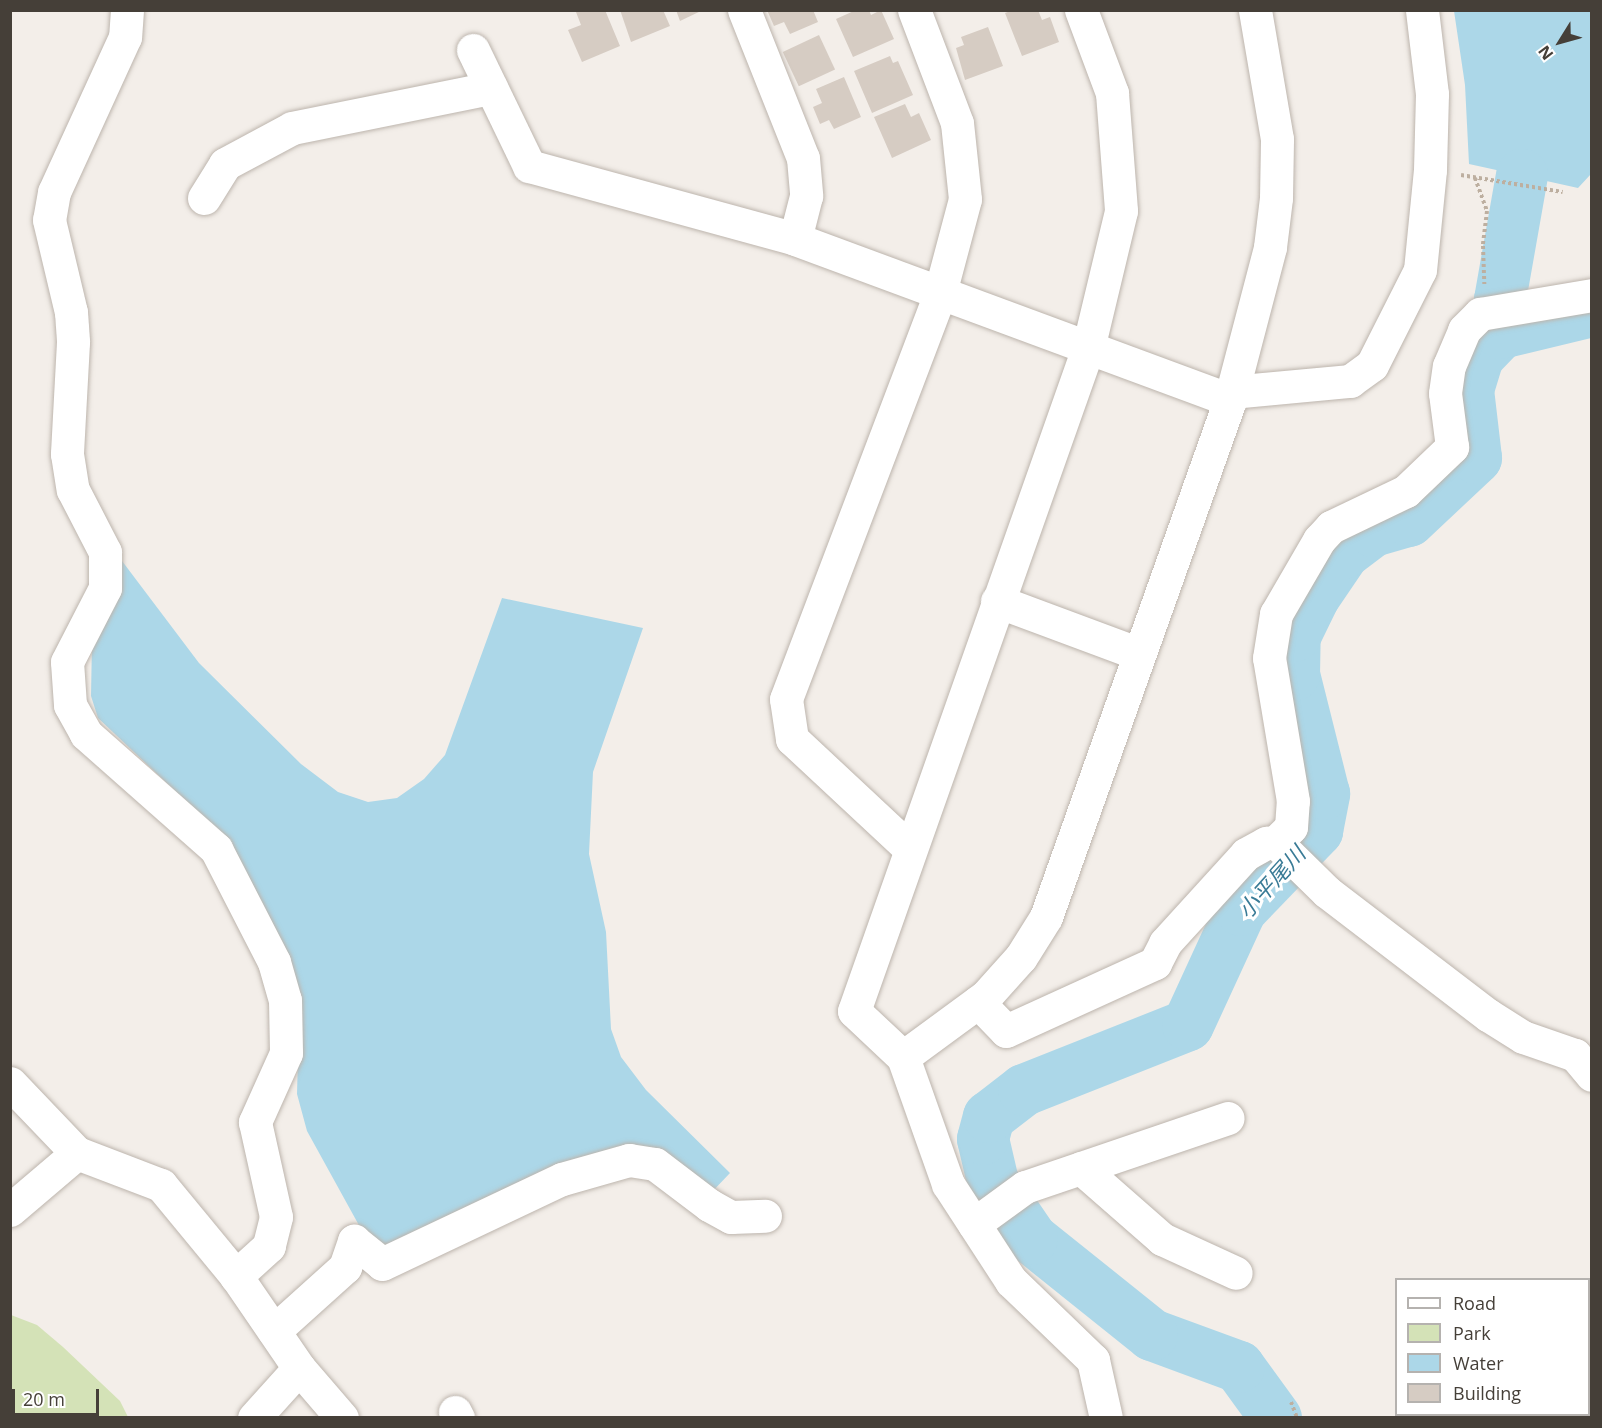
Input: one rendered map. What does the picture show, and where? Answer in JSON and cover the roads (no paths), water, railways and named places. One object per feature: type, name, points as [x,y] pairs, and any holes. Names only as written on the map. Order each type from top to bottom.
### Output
[{"type":"street","points":[[127,10],[125,37],[54,192],[49,220],[71,312],[73,342],[67,454],[73,490],[105,552],[105,588],[67,662],[70,705],[86,734],[216,849],[274,962],[285,1000],[286,1053],[255,1122],[276,1217],[269,1246],[236,1276]]},
{"type":"street","points":[[744,10],[803,158],[806,195],[795,239]]},
{"type":"street","points":[[909,848],[792,739],[786,699],[940,293],[965,199],[957,123],[914,10]]},
{"type":"street","points":[[1081,10],[1112,93],[1121,211],[1088,348],[909,848],[854,1011],[903,1057],[948,1184],[1011,1281],[1093,1360],[1106,1418]]},
{"type":"street","points":[[903,1057],[978,1002],[1022,957],[1046,917],[1137,653],[1230,396],[1270,247],[1276,198],[1277,139],[1255,10]]},
{"type":"street","points":[[473,50],[529,166],[795,239],[1088,348],[1230,396],[1350,381],[1372,365],[1420,270],[1430,170],[1432,94],[1422,10]]},
{"type":"street","points":[[204,198],[225,164],[292,128],[491,88]]},
{"type":"street","points":[[978,1002],[1006,1031],[1155,963],[1165,943],[1245,854],[1278,844],[1292,827],[1293,801],[1269,658],[1276,614],[1319,540],[1331,527],[1406,491],[1452,447],[1445,393],[1449,366],[1464,330],[1495,310],[1592,295]]},
{"type":"street","points":[[997,601],[1137,653]]},
{"type":"street","points":[[1278,844],[1304,871],[1488,1015],[1523,1037],[1575,1055],[1592,1075]]},
{"type":"street","points":[[10,1083],[77,1153],[161,1185],[236,1276],[299,1368],[342,1418]]},
{"type":"street","points":[[975,1223],[1025,1186],[1228,1118]]},
{"type":"street","points":[[10,1210],[77,1153]]},
{"type":"street","points":[[274,1331],[345,1267],[354,1241],[382,1264],[562,1179],[629,1160],[655,1164],[709,1205],[731,1217],[765,1216]]},
{"type":"street","points":[[1081,1168],[1162,1239],[1236,1273]]},
{"type":"street","points":[[254,1418],[299,1368]]},
{"type":"water","points":[[1454,11],[1591,11],[1591,174],[1578,188],[1469,164],[1465,85]]},
{"type":"water","points":[[116,553],[199,663],[301,764],[338,792],[368,802],[397,798],[424,779],[445,755],[502,598],[643,628],[593,772],[589,854],[606,932],[611,1029],[621,1057],[646,1090],[730,1173],[709,1195],[645,1147],[377,1258],[307,1131],[297,1094],[298,1056],[211,825],[98,718],[91,696],[92,641]]},
{"type":"waterway","points":[[1501,333],[1500,300],[1522,175]]},
{"type":"waterway","name":"小平尾川","points":[[1276,1418],[1239,1367],[1152,1335],[1032,1239],[993,1182],[983,1139],[989,1117],[1024,1090],[1188,1025],[1241,910],[1317,831],[1324,794],[1294,675],[1295,636],[1314,597],[1344,553],[1373,531],[1409,521],[1476,458],[1468,390],[1478,357],[1501,333],[1592,311]]}]
